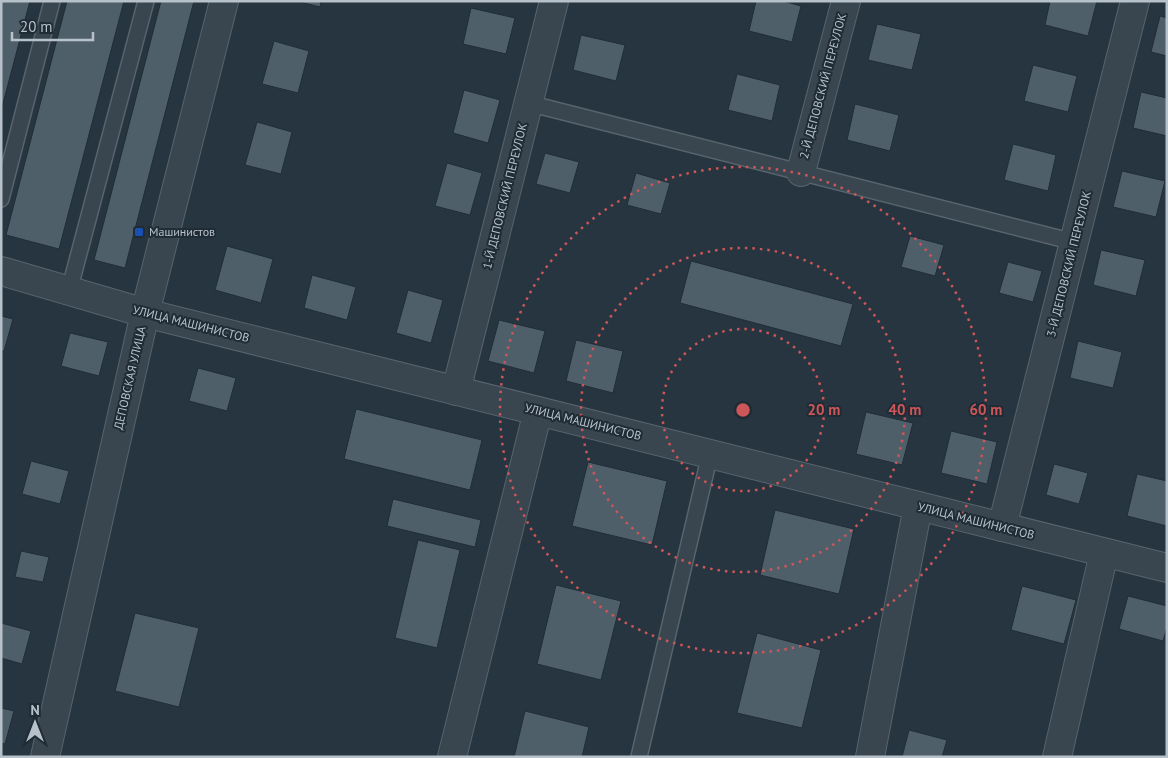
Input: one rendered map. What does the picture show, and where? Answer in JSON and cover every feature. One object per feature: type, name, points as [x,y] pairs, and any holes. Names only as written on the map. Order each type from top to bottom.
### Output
[{"type":"street","name":"ДЕПОВСКАЯ УЛИЦА","points":[[45,757],[145,313],[224,1]]},
{"type":"street","name":"1-Й ДЕПОВСКИЙ ПЕРЕУЛОК","points":[[456,391],[554,1]]},
{"type":"street","name":"2-Й ДЕПОВСКИЙ ПЕРЕУЛОК","points":[[801,172],[846,1]]},
{"type":"street","name":"3-Й ДЕПОВСКИЙ ПЕРЕУЛОК","points":[[1002,527],[1135,1]]},
{"type":"street","name":"УЛИЦА МАШИНИСТОВ","points":[[1,271],[145,313],[1167,568]]},
{"type":"street","points":[[452,757],[538,411]]},
{"type":"street","points":[[870,757],[918,506]]},
{"type":"street","points":[[1057,757],[1104,553]]},
{"type":"lane","points":[[2,191],[52,1]]},
{"type":"lane","points":[[69,291],[146,1]]},
{"type":"lane","points":[[528,103],[1074,242]]},
{"type":"lane","points":[[639,757],[710,454]]},
{"type":"building","points":[[1,1],[30,1],[1,111]]},
{"type":"building","points":[[67,1],[124,1],[59,249],[6,235]]},
{"type":"building","points":[[161,1],[194,1],[125,268],[94,260]]},
{"type":"building","points":[[296,1],[321,1],[320,7]]},
{"type":"building","points":[[756,1],[783,1],[801,6],[792,42],[749,31]]},
{"type":"building","points":[[1050,1],[1097,1],[1088,36],[1045,25]]},
{"type":"building","points":[[471,8],[515,18],[506,54],[463,44]]},
{"type":"building","points":[[1160,16],[1167,18],[1167,56],[1151,52]]},
{"type":"building","points":[[877,24],[921,34],[912,70],[868,60]]},
{"type":"building","points":[[581,35],[625,45],[616,81],[573,70]]},
{"type":"building","points":[[274,41],[309,51],[298,93],[262,84]]},
{"type":"building","points":[[1033,65],[1077,76],[1068,112],[1024,101]]},
{"type":"building","points":[[737,74],[780,85],[772,121],[728,110]]},
{"type":"building","points":[[464,90],[500,100],[488,143],[453,133]]},
{"type":"building","points":[[1141,92],[1167,98],[1167,136],[1133,128]]},
{"type":"building","points":[[855,104],[899,115],[890,151],[847,140]]},
{"type":"building","points":[[257,122],[292,132],[281,174],[245,165]]},
{"type":"building","points":[[1013,144],[1056,155],[1048,191],[1004,180]]},
{"type":"building","points":[[545,153],[579,162],[570,193],[536,184]]},
{"type":"building","points":[[447,163],[482,173],[470,215],[435,206]]},
{"type":"building","points":[[1122,171],[1165,181],[1156,217],[1113,207]]},
{"type":"building","points":[[636,173],[670,183],[661,214],[627,205]]},
{"type":"building","points":[[910,236],[944,245],[935,276],[901,267]]},
{"type":"building","points":[[227,246],[273,259],[261,303],[215,290]]},
{"type":"building","points":[[1101,250],[1145,260],[1136,296],[1093,285]]},
{"type":"building","points":[[691,261],[853,304],[841,346],[680,303]]},
{"type":"building","points":[[1008,262],[1042,271],[1033,302],[999,293]]},
{"type":"building","points":[[312,275],[356,287],[347,320],[304,308]]},
{"type":"building","points":[[408,290],[443,300],[431,343],[396,333]]},
{"type":"building","points":[[1,316],[13,319],[4,351],[1,351]]},
{"type":"building","points":[[499,320],[545,331],[534,373],[488,361]]},
{"type":"building","points":[[70,333],[108,342],[99,376],[61,366]]},
{"type":"building","points":[[576,340],[623,351],[613,393],[566,381]]},
{"type":"building","points":[[1078,341],[1122,352],[1113,388],[1070,378]]},
{"type":"building","points":[[198,368],[236,378],[227,411],[189,401]]},
{"type":"building","points":[[356,409],[482,440],[470,490],[344,459]]},
{"type":"building","points":[[866,412],[913,423],[902,465],[856,454]]},
{"type":"building","points":[[951,431],[997,442],[987,484],[941,473]]},
{"type":"building","points":[[31,461],[69,471],[60,504],[22,494]]},
{"type":"building","points":[[588,462],[667,481],[652,545],[572,526]]},
{"type":"building","points":[[1054,464],[1088,473],[1079,504],[1046,495]]},
{"type":"building","points":[[1137,474],[1167,481],[1167,526],[1127,516]]},
{"type":"building","points":[[393,499],[481,520],[475,547],[387,526]]},
{"type":"building","points":[[775,510],[854,529],[839,594],[760,575]]},
{"type":"building","points":[[418,540],[460,550],[437,648],[395,638]]},
{"type":"building","points":[[21,551],[49,557],[43,582],[15,577]]},
{"type":"building","points":[[556,585],[621,601],[601,680],[537,664]]},
{"type":"building","points":[[1022,586],[1076,600],[1064,644],[1011,630]]},
{"type":"building","points":[[1128,596],[1167,606],[1167,627],[1163,641],[1119,629]]},
{"type":"building","points":[[135,613],[199,628],[179,707],[115,691]]},
{"type":"building","points":[[1,623],[31,631],[22,664],[1,658]]},
{"type":"building","points":[[757,633],[821,650],[802,728],[737,713]]},
{"type":"building","points":[[1,708],[14,711],[5,744],[1,743]]},
{"type":"building","points":[[525,711],[589,727],[582,757],[514,757]]},
{"type":"building","points":[[909,730],[947,740],[942,757],[902,757]]},
{"type":"place","name":"Машинистов","points":[[139,232]]}]
